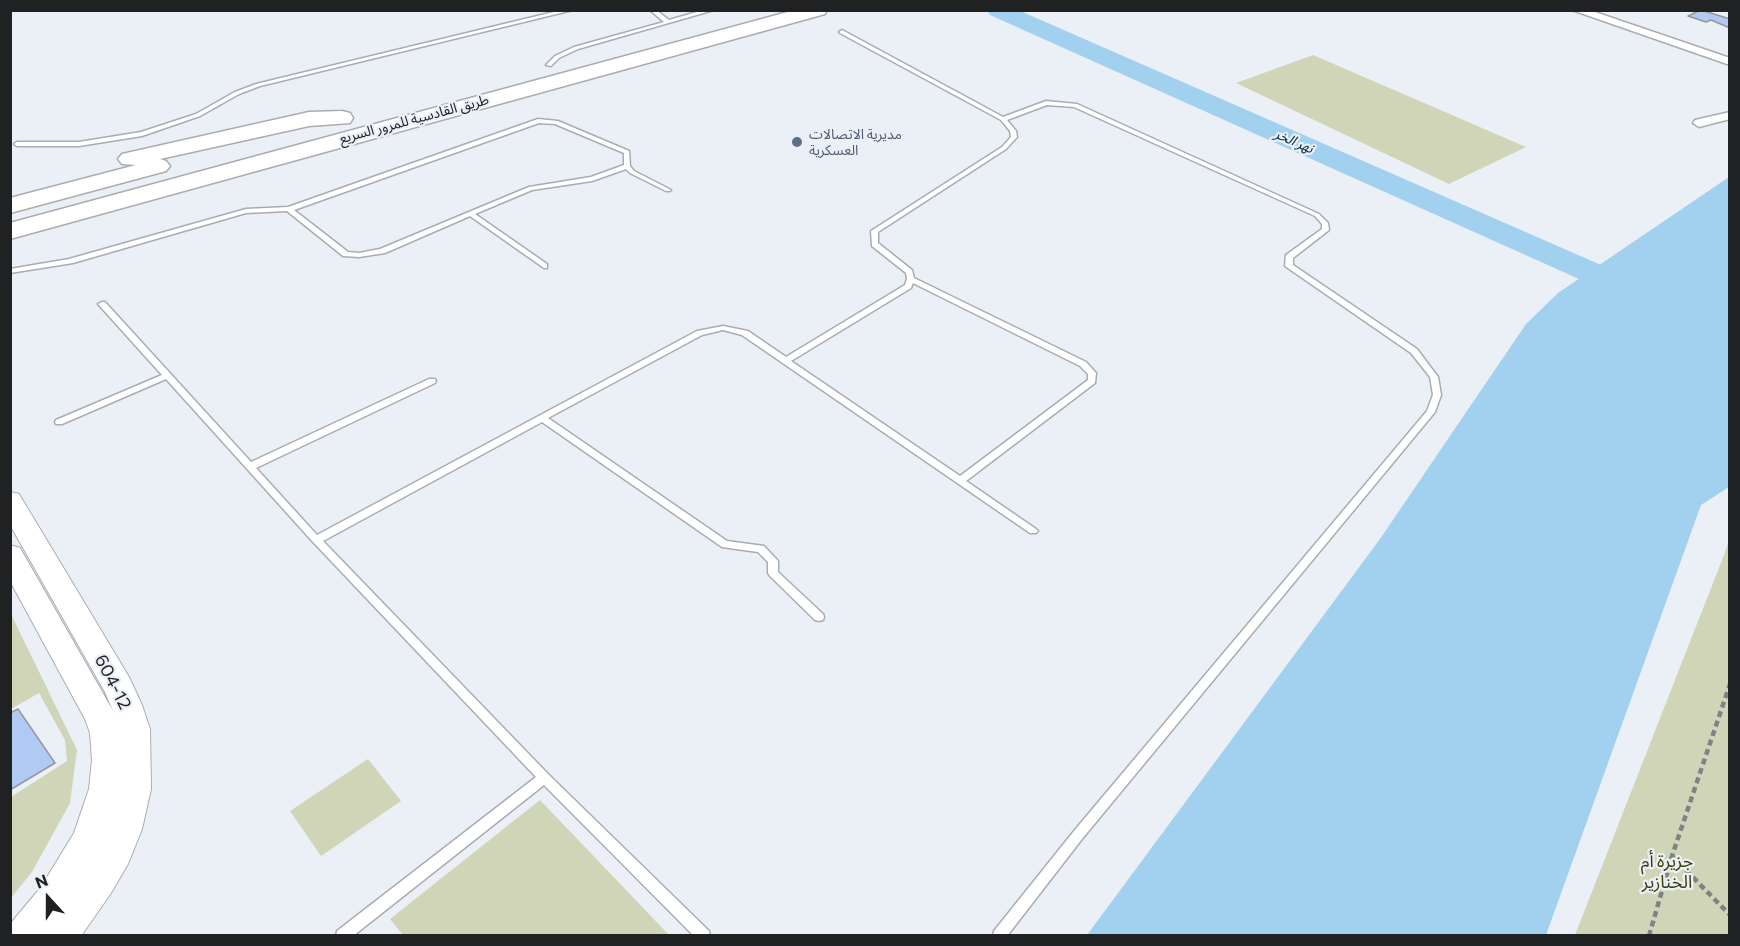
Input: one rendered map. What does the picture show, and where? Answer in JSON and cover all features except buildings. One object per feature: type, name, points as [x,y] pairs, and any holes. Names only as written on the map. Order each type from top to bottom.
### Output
[{"type":"highway","name":"طريق القادسية للمرور السريع","points":[[388,106],[764,10]]},
{"type":"highway","name":"طريق القادسية للمرور السريع","points":[[10,231],[76,211],[818,10]]},
{"type":"highway","name":"طريق القادسية للمرور السريع","points":[[10,206],[365,112]]},
{"type":"highway","points":[[10,191],[227,136],[321,117],[342,118]]},
{"type":"highway","points":[[10,242],[76,211]]},
{"type":"main road","name":"604-12","points":[[10,501],[118,686],[128,705],[134,729],[135,789],[125,829],[116,853],[99,881],[58,936]]},
{"type":"main road","name":"604-12","points":[[10,555],[100,716],[106,733],[108,760],[105,789],[90,837],[75,867],[54,899],[24,936]]},
{"type":"street","points":[[1577,10],[1730,62]]},
{"type":"street","points":[[1730,115],[1699,123],[1730,128]]},
{"type":"lane","points":[[17,144],[79,144],[142,134],[198,115],[237,93],[258,85],[571,10]]},
{"type":"lane","points":[[652,10],[668,22]]},
{"type":"lane","points":[[549,65],[557,57],[576,48],[712,10]]},
{"type":"lane","points":[[842,32],[1003,119],[1013,131],[1011,143],[874,231],[875,244],[909,272],[911,279],[1083,364],[1092,374],[1092,381],[960,481]]},
{"type":"lane","points":[[999,936],[1078,835],[1431,411],[1437,395],[1434,377],[1414,351],[1289,266],[1289,257],[1326,230],[1325,223],[1317,215],[1076,105],[1046,103],[1003,119]]},
{"type":"lane","points":[[10,271],[70,261],[246,211],[289,209],[538,121],[556,122],[627,152],[627,166],[632,172],[668,190]]},
{"type":"lane","points":[[289,209],[346,254],[359,255],[382,251],[531,188],[592,179],[627,166]]},
{"type":"lane","points":[[471,214],[544,266]]},
{"type":"lane","points":[[786,362],[904,289],[911,279]]},
{"type":"lane","points":[[102,304],[316,540],[544,778],[704,936]]},
{"type":"lane","points":[[316,540],[707,331],[723,328],[739,331],[1033,531]]},
{"type":"lane","points":[[59,422],[166,376]]},
{"type":"lane","points":[[249,467],[432,381]]},
{"type":"lane","points":[[542,418],[725,544],[761,549],[773,561],[773,573],[819,617]]},
{"type":"lane","points":[[342,936],[544,778]]},
{"type":"path","points":[[1649,936],[1672,856],[1730,684]]},
{"type":"path","points":[[1672,856],[1730,915]]},
{"type":"green space","points":[[1313,55],[1526,147],[1449,184],[1236,83]]},
{"type":"green space","name":"جزيرة أم الخنازير","points":[[1729,540],[1729,935],[1575,935],[1724,555]]},
{"type":"green space","points":[[10,612],[77,750],[70,803],[32,872],[11,898],[11,797],[67,761],[65,740],[39,693],[11,709]]},
{"type":"green space","points":[[368,759],[401,801],[321,856],[290,811]]},
{"type":"green space","points":[[540,800],[669,935],[403,935],[390,919]]},
{"type":"water","points":[[1729,177],[1729,487],[1701,505],[1546,935],[1087,935],[1380,539],[1526,324],[1558,293]]},
{"type":"waterway","name":"نهر الخر","points":[[998,10],[1590,272]]},
{"type":"place","name":"مديرية الاتصالات العسكرية","points":[[797,142]]}]
